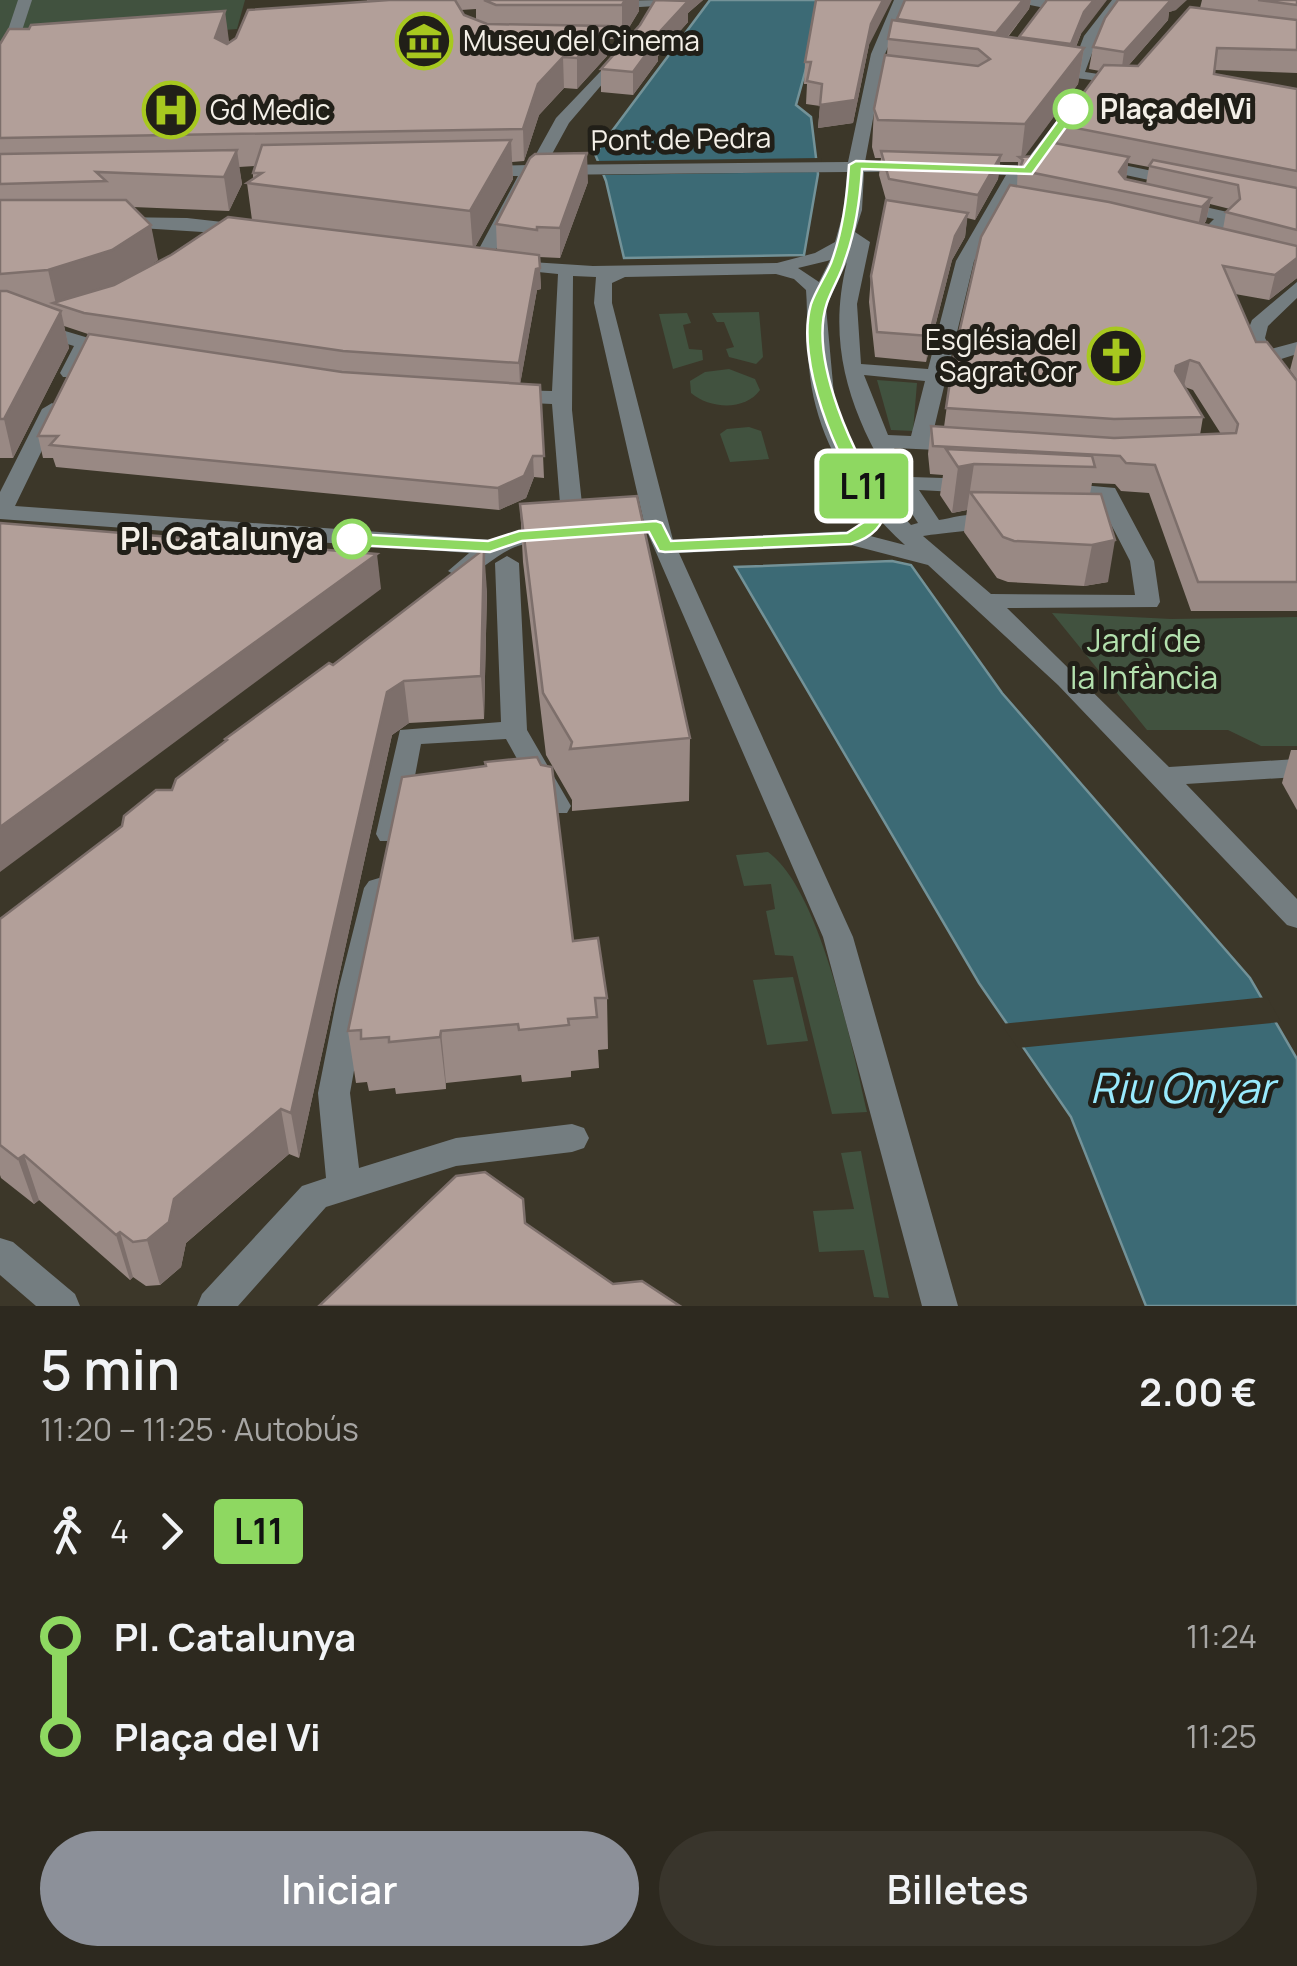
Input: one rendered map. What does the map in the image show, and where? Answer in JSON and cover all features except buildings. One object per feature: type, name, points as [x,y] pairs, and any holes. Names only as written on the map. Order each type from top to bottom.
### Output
[{"type":"street","points":[[0,69],[12,49],[12,30],[25,0]]},
{"type":"street","points":[[818,306],[844,240],[861,211],[856,165],[872,82],[888,48],[901,0]]},
{"type":"street","points":[[1012,0],[1047,2]]},
{"type":"street","points":[[1033,20],[1047,2]]},
{"type":"street","points":[[592,6],[654,6]]},
{"type":"street","points":[[1076,75],[1091,36],[1118,6]]},
{"type":"street","points":[[597,48],[630,45],[562,122],[536,169],[521,182],[474,260],[557,274],[777,268],[821,257],[844,240],[861,242],[848,306],[849,353],[880,441],[902,483],[934,528]]},
{"type":"street","points":[[1037,70],[1126,83],[1140,67]]},
{"type":"street","points":[[920,442],[974,228],[1000,199],[1017,170],[1028,171],[1095,78]]},
{"type":"street","points":[[872,82],[890,84]]},
{"type":"street","points":[[1040,154],[1198,185]]},
{"type":"street","name":"Pont de Pedra","points":[[466,171],[826,165],[1017,170]]},
{"type":"street","points":[[1128,194],[1143,174]]},
{"type":"street","points":[[1000,199],[1028,204]]},
{"type":"street","points":[[1148,199],[1226,217],[1202,243]]},
{"type":"street","points":[[206,240],[248,209]]},
{"type":"street","points":[[98,222],[226,227],[278,234]]},
{"type":"street","points":[[777,268],[810,281],[818,306],[818,359],[831,420],[848,461],[878,504],[933,560],[986,602],[1297,916]]},
{"type":"street","points":[[620,272],[603,280],[603,303],[651,534],[838,937],[940,1306]]},
{"type":"street","points":[[557,274],[603,303]]},
{"type":"street","points":[[437,590],[498,555],[519,536],[583,531],[562,398],[557,274]]},
{"type":"street","points":[[1297,288],[1259,324],[1255,338],[1297,401]]},
{"type":"street","points":[[59,316],[16,320],[112,348]]},
{"type":"street","points":[[84,342],[1,512],[412,544],[498,555]]},
{"type":"street","points":[[1270,363],[1297,348]]},
{"type":"street","points":[[866,369],[936,376]]},
{"type":"street","points":[[482,395],[562,398]]},
{"type":"street","points":[[880,441],[984,447]]},
{"type":"street","points":[[902,483],[991,486]]},
{"type":"street","points":[[986,602],[1148,602],[1142,585],[1144,565],[1109,524],[1106,493],[1044,490]]},
{"type":"street","points":[[851,538],[876,522],[878,504]]},
{"type":"street","points":[[906,532],[968,521],[1024,522]]},
{"type":"street","points":[[651,534],[851,538],[933,560]]},
{"type":"street","points":[[498,555],[514,730],[557,806]]},
{"type":"street","points":[[344,1186],[334,1093],[410,736],[514,730]]},
{"type":"street","points":[[1162,776],[1297,768]]},
{"type":"street","points":[[214,1306],[314,1196],[456,1152],[572,1138]]},
{"type":"street","points":[[0,1253],[62,1306]]},
{"type":"green space","points":[[0,0],[245,0],[237,29],[0,48]]},
{"type":"green space","points":[[759,312],[763,357],[756,364],[729,357],[726,349],[734,347],[724,322],[717,322],[712,313]]},
{"type":"green space","points":[[687,313],[691,323],[683,325],[689,349],[702,350],[703,360],[673,369],[659,314]]},
{"type":"green space","points":[[729,369],[755,379],[760,390],[754,397],[737,404],[717,405],[691,393],[690,381],[705,372]]},
{"type":"green space","points":[[877,380],[917,383],[913,431],[891,430]]},
{"type":"green space","points":[[749,427],[761,431],[769,459],[730,462],[720,434],[727,429]]},
{"type":"green space","name":"Jardí de la Infància","points":[[1052,613],[1171,619],[1297,617],[1297,746],[1261,746],[1228,730],[1147,730]]},
{"type":"green space","points":[[768,852],[787,871],[819,934],[867,1112],[832,1114],[793,956],[775,955],[766,911],[775,909],[771,884],[744,886],[736,855]]},
{"type":"green space","points":[[793,977],[808,1041],[767,1045],[753,980]]},
{"type":"green space","points":[[861,1151],[889,1298],[874,1297],[864,1250],[819,1252],[813,1211],[854,1209],[841,1153]]},
{"type":"water","points":[[710,0],[825,0],[796,105],[811,117],[818,174],[804,255],[624,258],[606,181],[595,154]]},
{"type":"water","name":"Riu Onyar","points":[[892,561],[911,565],[1002,693],[1250,978],[1297,1059],[1297,1306],[1146,1306],[1071,1117],[979,983],[735,567]]},
{"type":"pier","points":[[821,158],[823,172],[598,175],[592,161]]},
{"type":"pier","points":[[1267,997],[1281,1022],[1018,1048],[1001,1024]]},
{"type":"bus line","name":"L11","points":[[352,539],[490,547],[519,536],[656,526],[665,547],[851,538],[876,522],[878,504],[848,461],[831,420],[818,359],[818,306],[838,262],[853,210],[856,165],[1028,171],[1073,109]]},
{"type":"place","name":"Museu del Cinema","points":[[424,41]]},
{"type":"place","name":"Plaça del Vi","points":[[1073,109]]},
{"type":"place","name":"Gd Medic","points":[[171,110]]},
{"type":"place","name":"Església del Sagrat Cor","points":[[1116,356]]},
{"type":"place","name":"Pl. Catalunya","points":[[352,539]]}]
